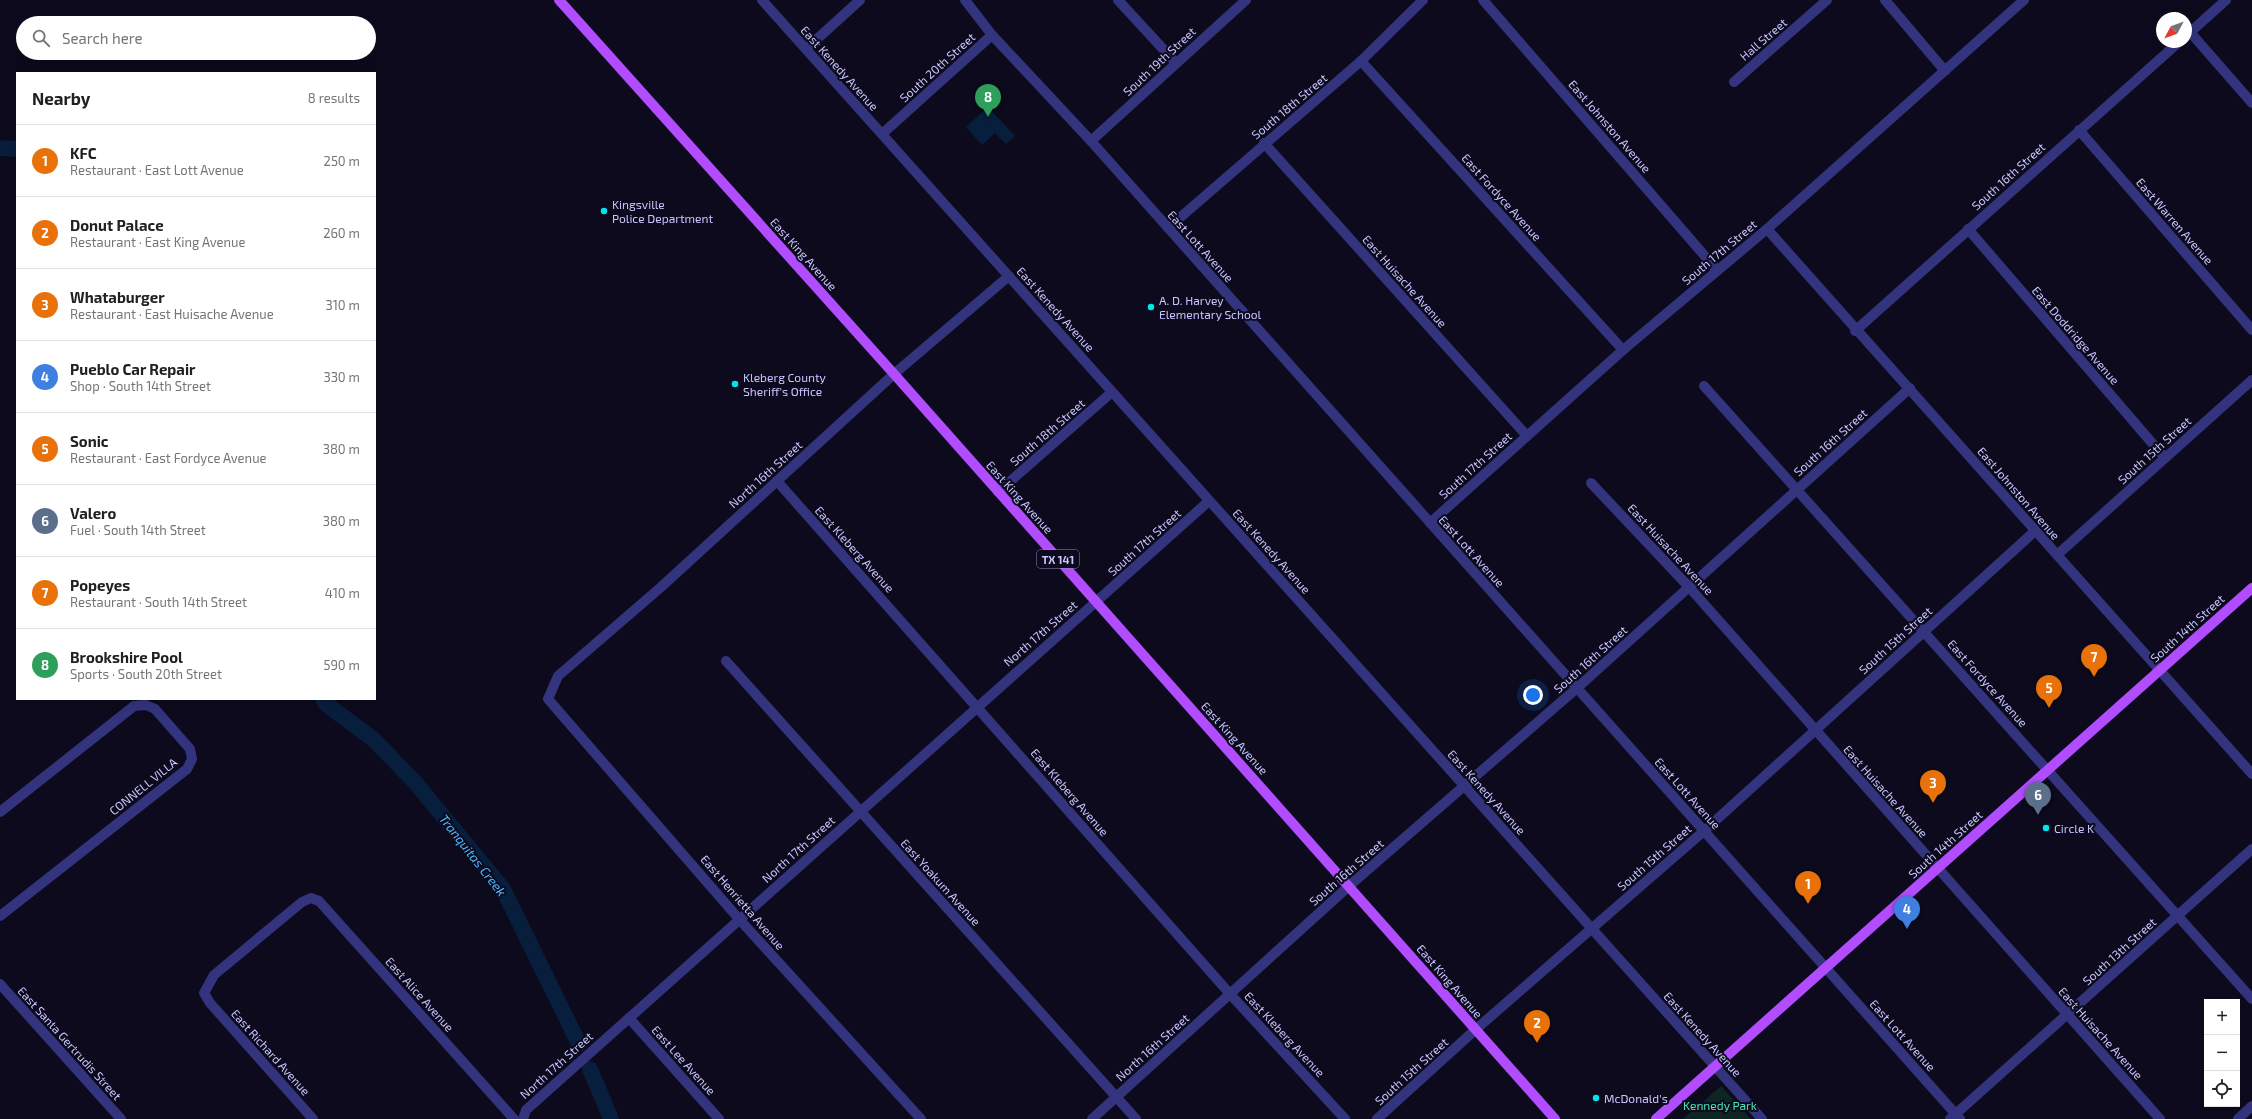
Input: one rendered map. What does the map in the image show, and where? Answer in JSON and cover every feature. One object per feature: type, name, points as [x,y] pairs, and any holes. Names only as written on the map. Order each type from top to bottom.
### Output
[{"type":"main road","name":"East King Avenue","points":[[559,0],[894,374],[1475,1030],[1556,1119]]},
{"type":"main road","name":"South 14th Street","points":[[1656,1119],[2047,769],[2252,588]]},
{"type":"street","name":"East Kenedy Avenue","points":[[762,0],[1762,1119]]},
{"type":"street","points":[[806,49],[860,0]]},
{"type":"street","name":"East Lott Avenue","points":[[965,0],[992,35],[1091,141],[1826,968],[1955,1117]]},
{"type":"street","points":[[1118,0],[1176,63]]},
{"type":"street","name":"South 19th Street","points":[[1091,141],[1246,0]]},
{"type":"street","name":"South 18th Street","points":[[1168,228],[1264,143],[1361,61],[1424,0]]},
{"type":"street","name":"East Johnston Avenue","points":[[1483,0],[1717,270]]},
{"type":"street","name":"Hall Street","points":[[1734,82],[1827,0]]},
{"type":"street","points":[[1885,0],[1945,71]]},
{"type":"street","name":"South 17th Street","points":[[1430,523],[1623,350],[1767,229],[2024,0]]},
{"type":"street","points":[[2192,30],[2226,0]]},
{"type":"street","name":"South 20th Street","points":[[882,134],[992,35]]},
{"type":"street","points":[[2192,38],[2252,102]]},
{"type":"street","name":"South 16th Street","points":[[1855,331],[2172,48]]},
{"type":"street","name":"East Fordyce Avenue","points":[[1361,61],[1623,350]]},
{"type":"street","name":"East Warren Avenue","points":[[2079,130],[2252,330]]},
{"type":"street","name":"East Huisache Avenue","points":[[1264,143],[1527,436]]},
{"type":"street","name":"East Johnston Avenue","points":[[1767,229],[1855,331],[1910,388],[2035,531],[2252,774]]},
{"type":"street","name":"East Doddridge Avenue","points":[[1968,229],[2165,458]]},
{"type":"street","name":"North 16th Street","points":[[548,699],[558,676],[660,588],[894,374],[1009,276]]},
{"type":"street","name":"South 15th Street","points":[[2057,555],[2252,380]]},
{"type":"street","name":"East Fordyce Avenue","points":[[1704,386],[1798,489],[2252,999]]},
{"type":"street","name":"South 16th Street","points":[[1230,994],[1349,886],[1577,688],[1910,388]]},
{"type":"street","name":"South 18th Street","points":[[998,492],[1112,392]]},
{"type":"street","name":"East Kleberg Avenue","points":[[777,481],[1230,994],[1345,1119]]},
{"type":"street","name":"East Huisache Avenue","points":[[1591,483],[1689,587],[1814,730],[2160,1119]]},
{"type":"street","name":"South 17th Street","points":[[1096,602],[1209,501]]},
{"type":"street","name":"South 15th Street","points":[[1377,1119],[1475,1030],[1704,831],[2035,531]]},
{"type":"street","name":"North 17th Street","points":[[523,1119],[526,1110],[977,706],[1096,602]]},
{"type":"street","name":"East Yoakum Avenue","points":[[726,661],[1136,1119]]},
{"type":"street","name":"East Henrietta Avenue","points":[[548,699],[739,919],[921,1119]]},
{"type":"street","name":"CONNELL VILLA","points":[[0,812],[134,706],[146,704],[154,709],[190,749],[192,759],[187,769],[0,916]]},
{"type":"street","name":"South 13th Street","points":[[1955,1117],[2067,1014],[2252,849]]},
{"type":"street","name":"East Alice Avenue","points":[[210,1003],[204,993],[214,975],[302,902],[311,898],[320,901],[514,1119]]},
{"type":"street","name":"East Santa Gertrudis Street","points":[[0,984],[121,1119]]},
{"type":"street","name":"North 16th Street","points":[[1092,1119],[1230,994]]},
{"type":"street","name":"East Richard Avenue","points":[[210,1003],[313,1119]]},
{"type":"street","name":"East Lee Avenue","points":[[629,1018],[719,1119]]},
{"type":"street","points":[[2238,1119],[2252,1106]]},
{"type":"green space","name":"Kennedy Park","points":[[1721,1086],[1751,1119],[1683,1119]]},
{"type":"water","points":[[988,107],[1015,136],[1006,144],[995,133],[982,145],[966,127]]},
{"type":"waterway","name":"Tranquitas Creek","points":[[0,148],[16,149]]},
{"type":"waterway","name":"Tranquitas Creek","points":[[324,700],[326,704],[373,739],[414,781],[503,889],[579,1044]]},
{"type":"waterway","name":"Tranquitas Creek","points":[[590,1069],[611,1119]]},
{"type":"place","name":"Brookshire Pool","points":[[988,117]]},
{"type":"place","name":"Kingsville Police Department","points":[[604,211]]},
{"type":"place","name":"A. D. Harvey Elementary School","points":[[1151,307]]},
{"type":"place","name":"Kleberg County Sheriff's Office","points":[[735,384]]},
{"type":"place","name":"Popeyes","points":[[2094,677]]},
{"type":"place","name":"Sonic","points":[[2049,708]]},
{"type":"place","name":"Whataburger","points":[[1933,803]]},
{"type":"place","name":"Valero","points":[[2038,815]]},
{"type":"place","name":"Circle K","points":[[2046,828]]},
{"type":"place","name":"KFC","points":[[1808,904]]},
{"type":"place","name":"Pueblo Car Repair","points":[[1907,929]]},
{"type":"place","name":"Donut Palace","points":[[1537,1043]]},
{"type":"place","name":"McDonald's","points":[[1596,1098]]}]
